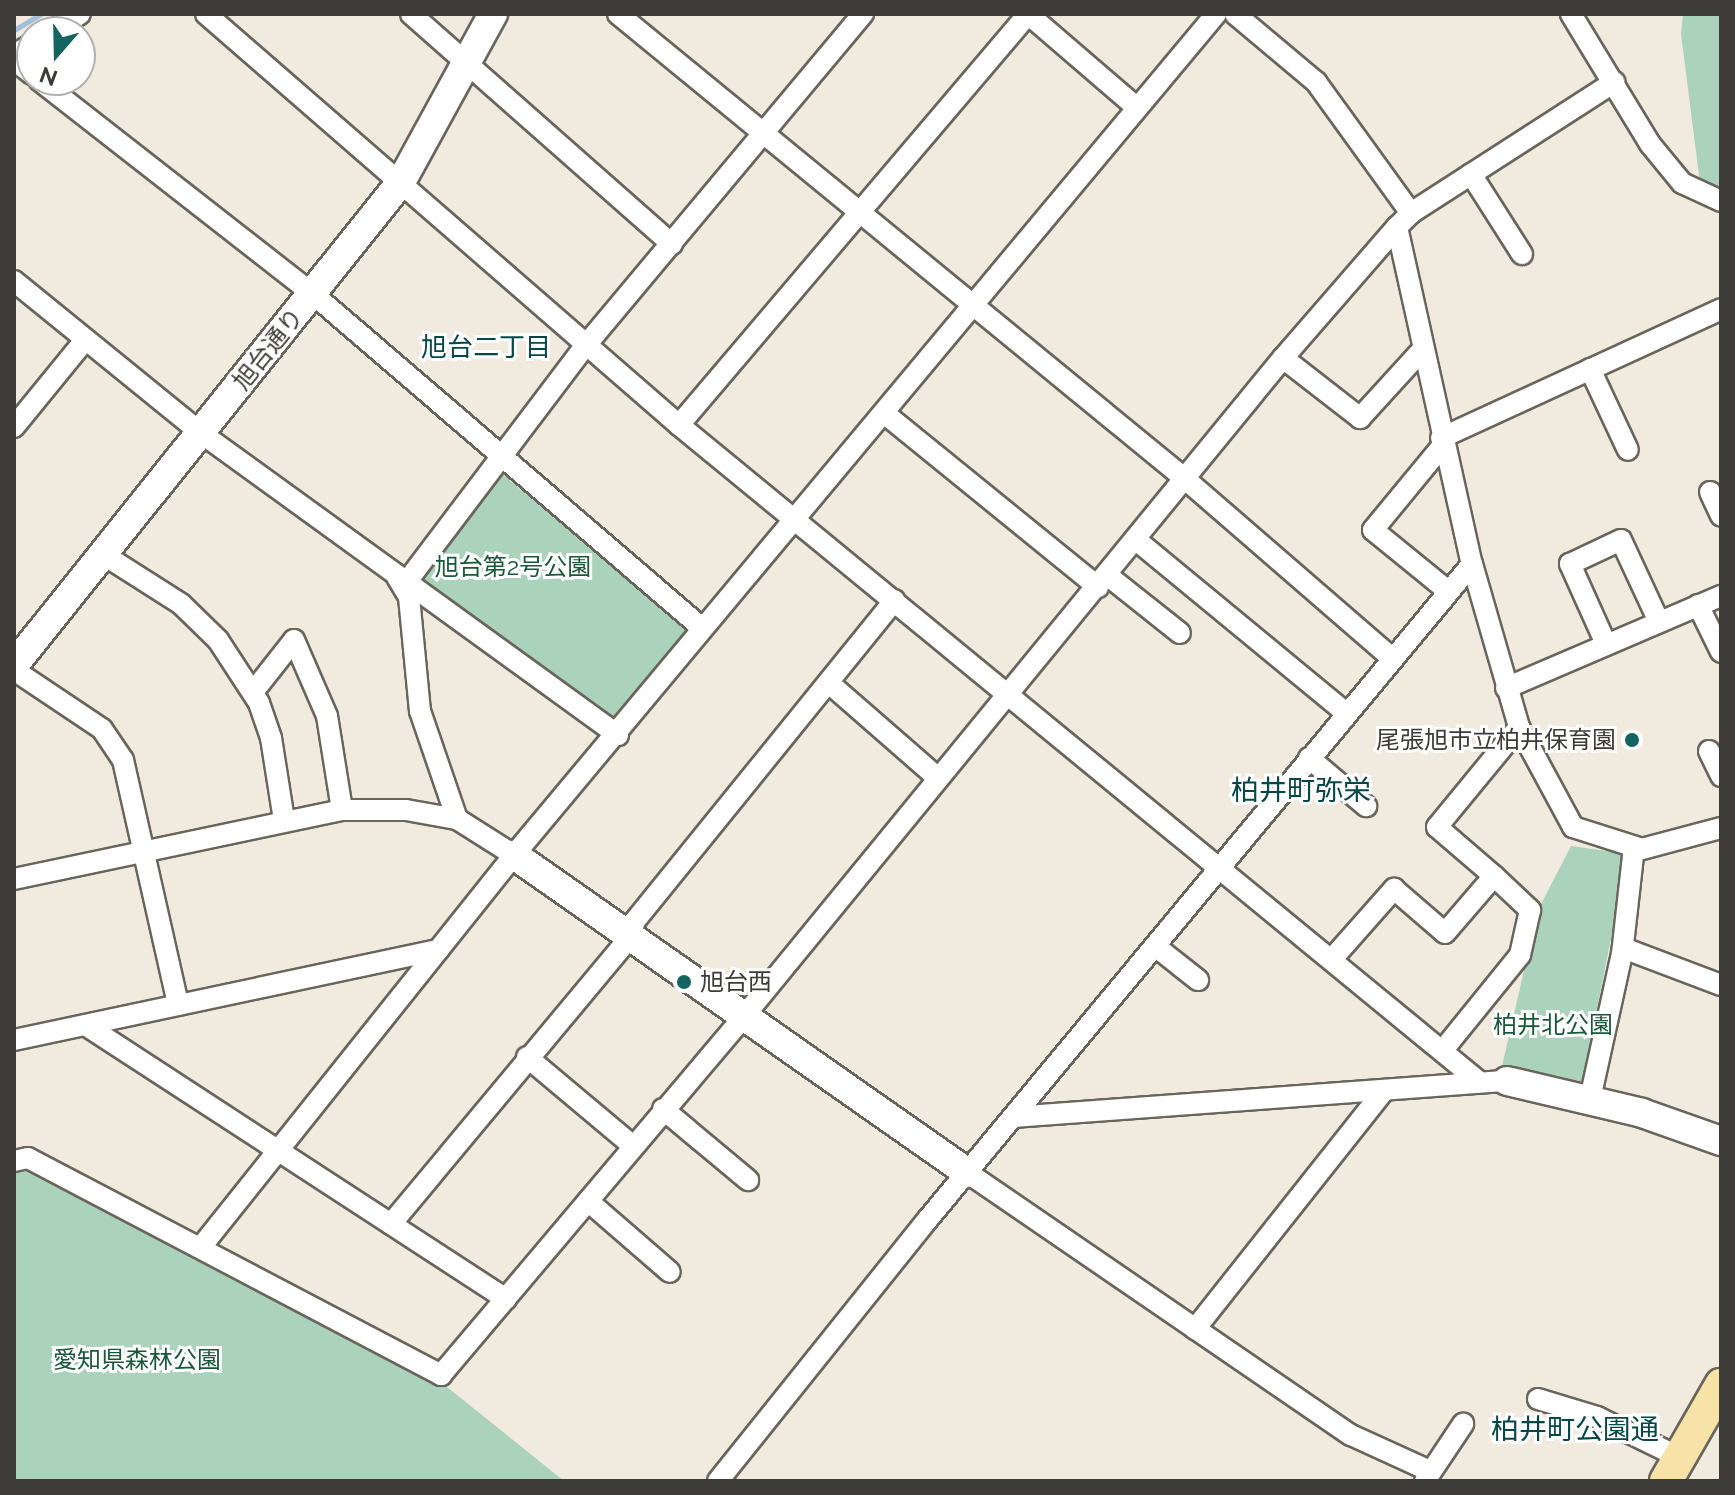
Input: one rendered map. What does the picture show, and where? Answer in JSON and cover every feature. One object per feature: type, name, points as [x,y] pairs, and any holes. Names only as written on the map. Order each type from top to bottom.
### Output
[{"type":"main road","points":[[1670,1475],[1721,1385]]},
{"type":"street","points":[[206,14],[679,425],[1477,1080]]},
{"type":"street","points":[[411,14],[672,244]]},
{"type":"street","name":"旭台通り","points":[[14,667],[101,553],[401,182],[493,14]]},
{"type":"street","points":[[618,14],[862,213],[972,309],[1184,478],[1392,658]]},
{"type":"street","points":[[679,425],[1028,14],[1136,107]]},
{"type":"street","points":[[201,1247],[514,855],[618,735],[702,628],[1216,14]]},
{"type":"street","points":[[1235,14],[1316,82],[1404,220],[1423,349],[1442,442],[1506,688],[1519,727],[1573,827],[1642,849],[1721,828]]},
{"type":"street","points":[[1571,14],[1650,144],[1682,183],[1721,201]]},
{"type":"street","points":[[402,577],[586,345],[672,244],[855,17]]},
{"type":"street","points":[[14,1161],[28,1158],[441,1375],[745,1015],[1283,358],[1404,220],[1614,82]]},
{"type":"street","points":[[59,96],[313,294],[702,628]]},
{"type":"street","points":[[1471,174],[1522,254]]},
{"type":"street","points":[[14,281],[201,433],[618,735]]},
{"type":"street","points":[[1448,591],[1373,530],[1442,442],[1721,309]]},
{"type":"street","points":[[14,427],[85,340]]},
{"type":"street","points":[[1283,358],[1360,418],[1423,349]]},
{"type":"street","points":[[1590,369],[1628,450]]},
{"type":"street","points":[[884,413],[1102,581],[1180,633]]},
{"type":"street","points":[[1710,492],[1721,516]]},
{"type":"street","points":[[1135,539],[1346,713]]},
{"type":"street","points":[[1606,644],[1570,564],[1621,540],[1659,622]]},
{"type":"street","points":[[101,553],[181,604],[218,640],[253,692],[271,738],[284,820]]},
{"type":"street","points":[[718,1481],[1013,1117],[1472,564]]},
{"type":"street","points":[[402,577],[409,597],[420,711],[457,819]]},
{"type":"street","points":[[1506,688],[1721,596]]},
{"type":"street","points":[[391,1224],[527,1057],[632,935],[634,922],[895,600]]},
{"type":"street","points":[[1698,605],[1721,652]]},
{"type":"street","points":[[253,692],[294,640],[327,716],[342,810]]},
{"type":"street","points":[[14,667],[102,729],[123,760],[178,1005]]},
{"type":"street","points":[[829,683],[938,778]]},
{"type":"street","points":[[1443,1050],[1520,955],[1530,910],[1437,827],[1519,727]]},
{"type":"street","points":[[1709,751],[1721,776]]},
{"type":"street","points":[[1309,758],[1366,806]]},
{"type":"street","points":[[14,879],[342,810],[406,810],[457,819],[632,935],[968,1173],[1351,1435],[1428,1476],[1463,1424]]},
{"type":"street","points":[[1590,1099],[1623,948],[1634,847]]},
{"type":"street","points":[[1332,959],[1394,889],[1445,933],[1494,876]]},
{"type":"street","points":[[1155,946],[1198,980]]},
{"type":"street","points":[[1623,948],[1721,985]]},
{"type":"street","points":[[14,1040],[439,950]]},
{"type":"street","points":[[87,1026],[506,1299]]},
{"type":"street","points":[[527,1057],[633,1146]]},
{"type":"street","points":[[1013,1117],[1383,1092],[1477,1080],[1507,1081],[1590,1099],[1721,1141]]},
{"type":"street","points":[[1195,1329],[1383,1092]]},
{"type":"street","points":[[663,1109],[748,1180]]},
{"type":"street","points":[[588,1201],[670,1272]]},
{"type":"street","points":[[1538,1399],[1597,1417],[1670,1475]]},
{"type":"green space","points":[[1683,14],[1721,14],[1721,190],[1700,183],[1681,34]]},
{"type":"green space","name":"旭台第2号公園","points":[[499,471],[689,632],[618,722],[423,579]]},
{"type":"green space","name":"柏井北公園","points":[[1571,846],[1628,854],[1582,1083],[1502,1066],[1538,910]]},
{"type":"green space","name":"愛知県森林公園","points":[[29,1166],[442,1383],[564,1481],[14,1481],[14,1169]]},
{"type":"waterway","points":[[14,30],[41,14]]},
{"type":"place","name":"尾張旭市立柏井保育園","points":[[1632,740]]},
{"type":"place","name":"旭台西","points":[[684,982]]},
{"type":"district","name":"旭台二丁目","points":[[486,348]]},
{"type":"district","name":"柏井町弥栄","points":[[1301,791]]},
{"type":"district","name":"柏井町公園通","points":[[1575,1430]]}]
